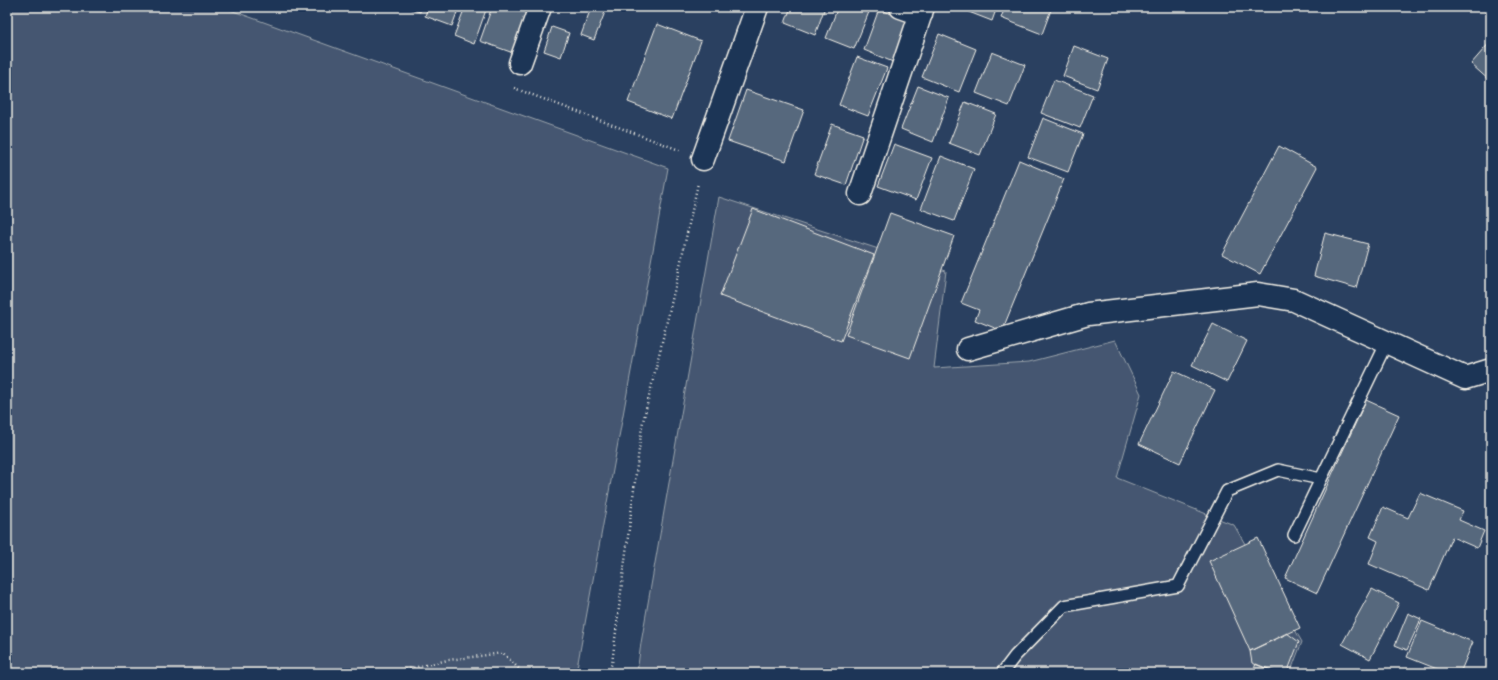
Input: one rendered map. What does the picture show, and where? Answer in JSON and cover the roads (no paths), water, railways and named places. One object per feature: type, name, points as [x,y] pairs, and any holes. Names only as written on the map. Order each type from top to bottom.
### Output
[{"type":"street","points":[[520,63],[540,7]]},
{"type":"street","points":[[703,159],[757,7]]},
{"type":"street","points":[[860,194],[915,9]]},
{"type":"street","points":[[968,349],[1088,314],[1258,294],[1294,300],[1465,378],[1491,370]]},
{"type":"lane","points":[[1294,535],[1387,342]]},
{"type":"lane","points":[[1002,673],[1015,656],[1064,606],[1178,586],[1227,491],[1278,470],[1321,479]]}]
